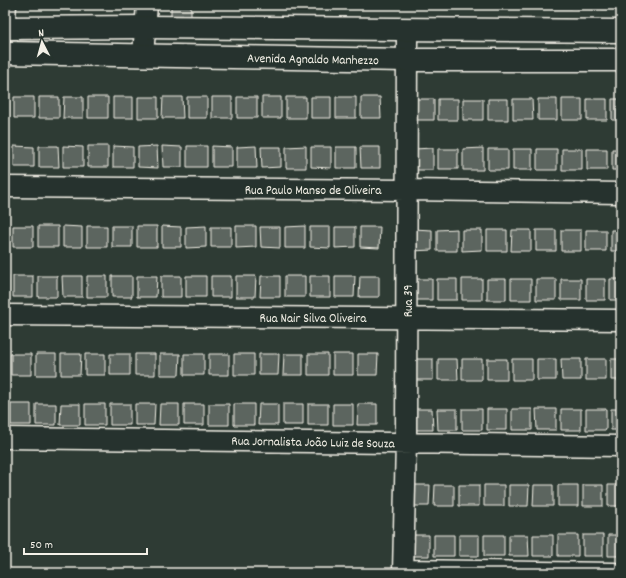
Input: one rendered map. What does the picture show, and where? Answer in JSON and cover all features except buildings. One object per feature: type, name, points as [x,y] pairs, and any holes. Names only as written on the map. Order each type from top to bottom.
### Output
[{"type":"street","points":[[5,18],[6,5]]},
{"type":"street","points":[[143,55],[147,5]]},
{"type":"street","points":[[5,28],[145,27],[621,31]]},
{"type":"street","name":"Rua 39","points":[[403,572],[407,317],[407,30]]},
{"type":"street","name":"Avenida Agnaldo Manhezzo","points":[[5,53],[406,60],[621,60]]},
{"type":"street","name":"Rua Paulo Manso de Oliveira","points":[[5,187],[621,193]]},
{"type":"street","name":"Rua Nair Silva Oliveira","points":[[5,315],[407,317],[621,320]]},
{"type":"street","name":"Rua Jornalista João Luiz de Souza","points":[[5,438],[406,442],[621,446]]},
{"type":"street","points":[[403,572],[614,573]]}]
